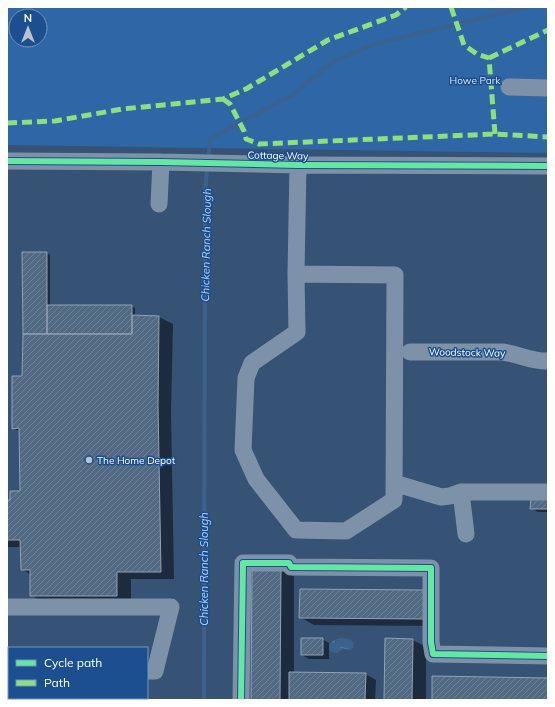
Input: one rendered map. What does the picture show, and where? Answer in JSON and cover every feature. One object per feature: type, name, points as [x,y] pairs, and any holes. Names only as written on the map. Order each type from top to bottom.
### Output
[{"type":"street","points":[[509,87],[548,88]]},
{"type":"street","name":"Cottage Way","points":[[7,161],[298,165],[548,166]]},
{"type":"street","points":[[159,204],[161,162]]},
{"type":"street","points":[[296,274],[395,275],[394,500],[346,531],[296,530],[256,479],[243,450],[246,378],[252,363],[297,332],[296,274],[298,165]]},
{"type":"street","name":"Woodstock Way","points":[[410,352],[503,352],[548,361]]},
{"type":"street","points":[[394,483],[441,497],[450,496],[461,492],[548,492]]},
{"type":"street","points":[[461,492],[466,534]]},
{"type":"street","points":[[241,700],[243,563],[289,563],[291,567],[431,568],[431,642],[433,654],[548,656]]},
{"type":"street","points":[[7,607],[171,607],[155,671],[148,671]]},
{"type":"green space","name":"Howe Park","points":[[7,7],[548,7],[548,153],[7,145]]},
{"type":"water","points":[[339,638],[351,640],[354,643],[353,648],[350,650],[343,649],[337,653],[331,652],[329,647],[330,643]]},
{"type":"building","points":[[22,252],[47,252],[47,334],[23,334]]},
{"type":"building","points":[[47,305],[132,305],[132,334],[47,334]]},
{"type":"building","name":"The Home Depot","points":[[132,315],[159,316],[158,404],[161,572],[117,572],[117,596],[30,596],[30,570],[21,570],[20,540],[7,540],[7,500],[10,500],[10,491],[20,491],[19,428],[12,429],[12,376],[22,376],[23,334],[132,334]]},
{"type":"building","points":[[531,497],[548,498],[548,509],[530,509]]},
{"type":"building","points":[[252,567],[281,567],[280,700],[251,700]]},
{"type":"building","points":[[300,589],[426,590],[425,619],[299,618]]},
{"type":"building","points":[[301,638],[323,638],[323,655],[301,655]]},
{"type":"building","points":[[385,638],[413,639],[412,700],[384,700]]},
{"type":"building","points":[[289,672],[366,673],[365,700],[289,700]]},
{"type":"building","points":[[432,676],[548,678],[548,700],[432,700]]},
{"type":"waterway","name":"Chicken Ranch Slough","points":[[208,159],[210,139],[295,93],[332,62],[374,44],[529,7]]},
{"type":"waterway","name":"Chicken Ranch Slough","points":[[204,700],[205,196],[207,168]]},
{"type":"marked path","points":[[7,123],[55,121],[122,109],[223,99],[246,89],[328,40],[396,15],[406,7]]},
{"type":"marked path","points":[[451,7],[464,45],[477,54],[489,58],[495,134]]},
{"type":"marked path","points":[[489,58],[548,30]]},
{"type":"marked path","points":[[223,99],[230,104],[244,131],[246,139],[259,144],[495,134],[548,137]]},
{"type":"cycle path","points":[[7,161],[298,165],[548,166]]},
{"type":"cycle path","points":[[241,700],[243,563],[289,563],[291,567],[431,568],[431,642],[433,654],[548,656]]},
{"type":"place","name":"The Home Depot","points":[[89,460]]}]
